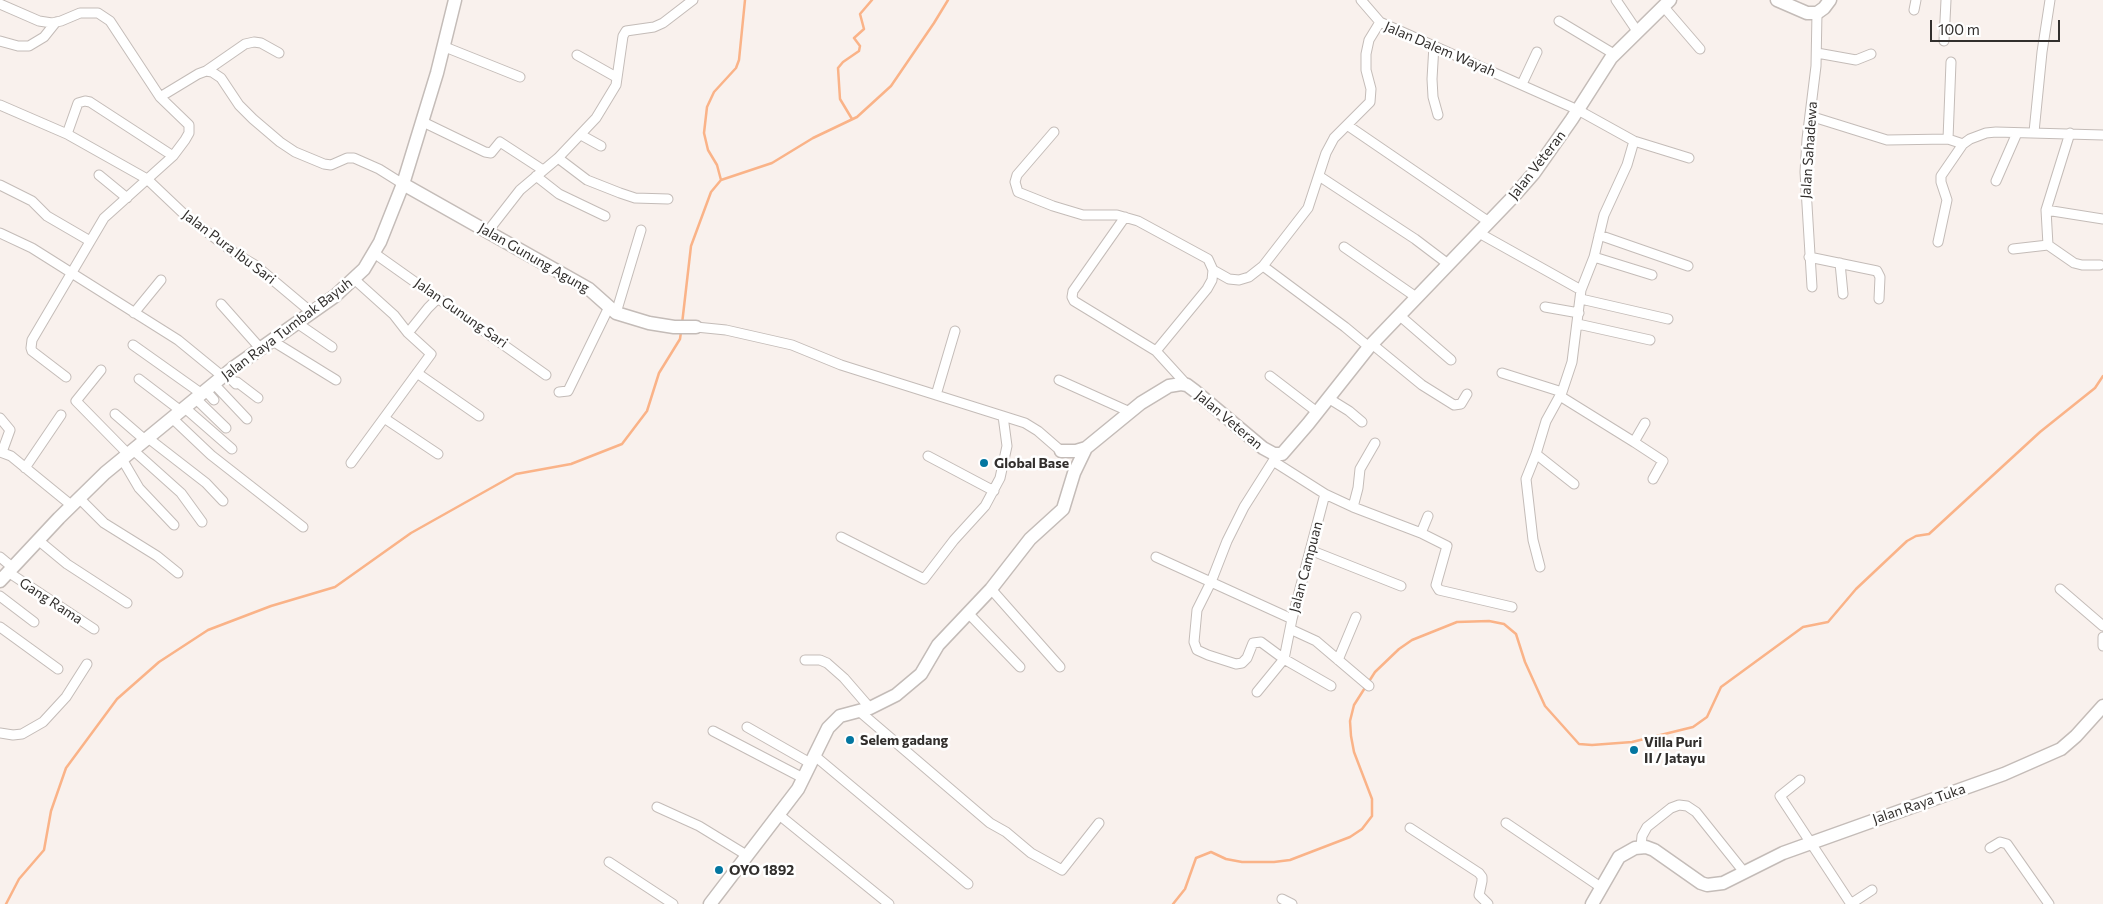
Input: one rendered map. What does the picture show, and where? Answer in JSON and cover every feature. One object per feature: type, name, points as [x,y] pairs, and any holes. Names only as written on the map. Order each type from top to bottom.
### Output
[{"type":"street","name":"Jalan Raya Tumbak Bayuh","points":[[7,574],[75,502],[128,454],[260,348],[297,323],[354,279],[374,253],[403,184],[424,122],[445,47],[455,0]]},
{"type":"street","points":[[488,231],[520,190],[558,158],[581,136],[596,118],[616,85],[622,36],[626,31],[654,27],[664,23],[693,0]]},
{"type":"street","points":[[1361,0],[1380,22]]},
{"type":"street","points":[[1616,0],[1637,31]]},
{"type":"street","points":[[1777,0],[1807,13],[1816,13],[1824,8],[1830,0]]},
{"type":"street","points":[[1914,10],[1916,0]]},
{"type":"street","points":[[1944,41],[1946,0]]},
{"type":"street","points":[[2034,132],[2042,52],[2050,0]]},
{"type":"street","points":[[1667,3],[1700,49]]},
{"type":"street","name":"Jalan Veteran","points":[[713,903],[793,795],[824,734],[834,721],[847,713],[864,710],[896,696],[921,674],[938,645],[991,589],[1030,539],[1063,509],[1074,473],[1086,448],[1141,403],[1168,386],[1187,385],[1275,458],[1284,452],[1398,315],[1490,222],[1534,173],[1614,54],[1667,3]]},
{"type":"street","points":[[0,4],[39,21],[56,22],[90,12],[98,13],[110,21],[160,97],[189,125],[189,133],[173,156],[104,218],[31,344],[32,351],[66,377]]},
{"type":"street","name":"Jalan Sahadewa","points":[[1812,287],[1804,172],[1817,52],[1816,13]]},
{"type":"street","points":[[1559,21],[1614,54]]},
{"type":"street","points":[[0,41],[18,46],[29,46],[44,37],[56,22]]},
{"type":"street","name":"Jalan Dalem Wayah","points":[[1263,266],[1308,208],[1326,153],[1334,138],[1370,102],[1372,96],[1366,70],[1366,54],[1369,40],[1380,22],[1578,110],[1634,141],[1689,158]]},
{"type":"street","points":[[160,97],[206,71],[246,44],[261,43],[279,53]]},
{"type":"street","points":[[1434,45],[1433,97],[1438,114]]},
{"type":"street","points":[[445,47],[520,77]]},
{"type":"street","points":[[1522,84],[1537,52]]},
{"type":"street","points":[[1817,52],[1856,60],[1871,54]]},
{"type":"street","points":[[577,55],[616,77]]},
{"type":"street","points":[[1948,139],[1951,62]]},
{"type":"street","points":[[206,71],[222,78],[239,105],[280,142],[296,152],[331,165],[347,158],[354,158],[379,169],[403,184]]},
{"type":"street","points":[[67,134],[78,103],[90,102],[173,156]]},
{"type":"street","name":"Jalan Pura Ibu Sari","points":[[0,105],[67,134],[147,179],[186,216],[236,254],[261,270],[311,312]]},
{"type":"street","points":[[1810,116],[1887,140],[1948,139],[1963,144]]},
{"type":"street","points":[[424,122],[485,152],[491,153],[500,142],[539,173],[558,194],[605,216]]},
{"type":"street","points":[[1347,125],[1490,222]]},
{"type":"street","points":[[1054,132],[1017,175],[1015,182],[1018,192],[1053,206],[1083,215],[1117,215],[1138,221],[1162,235],[1193,249],[1208,259],[1212,270],[1212,280],[1207,289],[1156,351]]},
{"type":"street","points":[[1938,242],[1947,200],[1941,182],[1942,176],[1963,144],[1970,139],[1986,133],[2034,132],[2103,135]]},
{"type":"street","points":[[1996,181],[2017,133]]},
{"type":"street","points":[[2048,246],[2046,210],[2070,133]]},
{"type":"street","points":[[581,136],[601,146]]},
{"type":"street","points":[[1540,567],[1534,540],[1526,479],[1546,421],[1561,394],[1572,362],[1581,294],[1594,257],[1604,215],[1627,165],[1634,141]]},
{"type":"street","points":[[558,158],[587,180],[620,193],[635,198],[668,198]]},
{"type":"street","points":[[99,176],[127,198]]},
{"type":"street","points":[[1319,176],[1415,239],[1448,264]]},
{"type":"street","name":"Jalan Gunung Agung","points":[[403,184],[588,289],[613,310],[641,322],[674,327],[696,327]]},
{"type":"street","points":[[0,185],[32,201],[42,212],[90,241]]},
{"type":"street","points":[[2046,210],[2103,219]]},
{"type":"street","points":[[1125,217],[1073,291],[1072,297],[1074,301],[1156,351],[1187,385]]},
{"type":"street","points":[[559,392],[568,391],[613,310],[642,230]]},
{"type":"street","points":[[0,233],[32,248],[178,340],[212,388],[226,428]]},
{"type":"street","points":[[1479,233],[1581,294],[1668,319]]},
{"type":"street","points":[[1599,235],[1688,266]]},
{"type":"street","points":[[2012,249],[2048,246],[2074,263],[2100,265]]},
{"type":"street","points":[[1344,247],[1416,297]]},
{"type":"street","name":"Jalan Gunung Sari","points":[[374,253],[546,375]]},
{"type":"street","points":[[1594,257],[1652,275]]},
{"type":"street","points":[[1809,257],[1877,271],[1880,277],[1879,299]]},
{"type":"street","points":[[1840,262],[1843,294]]},
{"type":"street","points":[[1212,270],[1229,279],[1239,280],[1249,277],[1263,266],[1373,346],[1422,385],[1454,405],[1461,404],[1467,394]]},
{"type":"street","points":[[351,463],[431,354],[408,333],[394,315],[354,279]]},
{"type":"street","points":[[134,313],[161,280]]},
{"type":"street","points":[[408,333],[438,298]]},
{"type":"street","points":[[221,304],[260,348]]},
{"type":"street","points":[[1545,307],[1579,313]]},
{"type":"street","points":[[1398,315],[1451,360]]},
{"type":"street","points":[[297,323],[332,348]]},
{"type":"street","points":[[1578,324],[1650,340]]},
{"type":"street","points":[[696,327],[743,334],[792,345],[841,365],[1025,423],[1038,431],[1061,451],[1074,473]]},
{"type":"street","points":[[936,395],[955,330]]},
{"type":"street","points":[[272,340],[336,380]]},
{"type":"street","points":[[133,345],[212,388],[247,419]]},
{"type":"street","points":[[101,370],[76,401],[128,454],[181,493],[202,522]]},
{"type":"street","points":[[417,373],[479,416]]},
{"type":"street","points":[[1502,373],[1561,394],[1663,461],[1653,479]]},
{"type":"street","points":[[1270,376],[1317,412]]},
{"type":"street","points":[[139,379],[180,413],[232,449]]},
{"type":"street","points":[[1059,380],[1130,412]]},
{"type":"street","points":[[212,388],[236,384],[237,382],[258,398]]},
{"type":"street","points":[[1328,398],[1362,422]]},
{"type":"street","points":[[180,413],[211,455],[303,528]]},
{"type":"street","points":[[115,414],[206,483],[223,501]]},
{"type":"street","points":[[25,468],[61,415]]},
{"type":"street","points":[[841,536],[924,579],[954,540],[985,506],[994,491],[1000,478],[1007,446],[1003,416]]},
{"type":"street","points":[[0,418],[10,430],[1,452],[178,572]]},
{"type":"street","points":[[384,418],[438,454]]},
{"type":"street","points":[[1634,442],[1645,424]]},
{"type":"street","points":[[1353,507],[1358,488],[1360,468],[1375,443]]},
{"type":"street","points":[[1061,451],[1071,452],[1086,448]]},
{"type":"street","points":[[128,454],[139,488],[174,526]]},
{"type":"street","points":[[1536,454],[1574,484]]},
{"type":"street","points":[[928,456],[994,491]]},
{"type":"street","points":[[1331,686],[1284,659],[1261,642],[1253,642],[1247,658],[1242,663],[1236,664],[1197,650],[1194,642],[1197,610],[1211,582],[1226,541],[1244,506],[1275,458],[1325,494],[1447,546],[1436,585],[1439,590],[1512,607]]},
{"type":"street","name":"Jalan Campuan","points":[[1257,692],[1284,659],[1292,619],[1325,494]]},
{"type":"street","points":[[1420,533],[1428,516]]},
{"type":"street","points":[[38,540],[67,564],[127,603]]},
{"type":"street","points":[[1310,550],[1401,586]]},
{"type":"street","name":"Gang Rama","points":[[0,557],[7,574],[94,629]]},
{"type":"street","points":[[1156,557],[1292,619]]},
{"type":"street","points":[[991,589],[1060,667]]},
{"type":"street","points":[[2060,589],[2103,626]]},
{"type":"street","points":[[0,596],[34,622]]},
{"type":"street","points":[[968,614],[1020,668]]},
{"type":"street","points":[[1338,660],[1356,617]]},
{"type":"street","points":[[0,626],[58,669]]},
{"type":"street","points":[[1290,630],[1316,641],[1369,686]]},
{"type":"street","points":[[2103,637],[2103,646]]},
{"type":"street","points":[[805,660],[820,660],[827,663],[844,678],[864,710],[990,823],[1006,832],[1060,873],[1099,823]]},
{"type":"street","points":[[0,733],[22,734],[43,722],[66,698],[87,664]]},
{"type":"street","name":"Jalan Raya Tuka","points":[[1640,847],[1654,850],[1701,883],[1707,885],[1723,883],[1783,853],[2004,774],[2061,749],[2076,736],[2103,706]]},
{"type":"street","points":[[747,727],[812,760],[968,884]]},
{"type":"street","points":[[713,731],[803,778]]},
{"type":"street","points":[[1800,780],[1780,796],[1849,901],[1852,903],[1872,890]]},
{"type":"street","points":[[1592,904],[1619,857],[1626,852],[1640,847],[1642,836],[1647,827],[1671,808],[1679,805],[1688,806],[1696,812],[1744,872]]},
{"type":"street","points":[[657,807],[700,826],[748,856]]},
{"type":"street","points":[[778,814],[889,904]]},
{"type":"street","points":[[1506,823],[1602,888]]},
{"type":"street","points":[[1410,828],[1479,873],[1482,877],[1479,895],[1488,904]]},
{"type":"street","points":[[1990,848],[2000,842],[2006,844],[2049,904]]},
{"type":"street","points":[[609,862],[673,904]]},
{"type":"street","points":[[1282,899],[1292,904]]},
{"type":"waterway","points":[[721,180],[717,165],[708,150],[704,133],[707,107],[714,92],[736,68],[739,60],[745,0]]},
{"type":"waterway","points":[[852,119],[840,99],[838,68],[843,62],[859,51],[860,46],[854,38],[864,29],[860,14],[872,0]]},
{"type":"waterway","points":[[682,324],[691,246],[711,192],[721,180],[772,163],[813,138],[857,117],[891,86],[948,0]]},
{"type":"waterway","points":[[6,904],[19,879],[44,850],[51,811],[66,768],[117,699],[159,662],[208,630],[271,606],[335,587],[411,533],[516,474],[571,464],[622,444],[647,411],[659,373],[680,339],[681,332]]},
{"type":"waterway","points":[[1173,904],[1185,889],[1196,858],[1211,852],[1226,859],[1242,862],[1290,860],[1350,837],[1362,829],[1372,816],[1372,799],[1354,752],[1350,721],[1354,705],[1375,672],[1399,649],[1412,640],[1457,622],[1489,621],[1504,624],[1516,634],[1525,662],[1545,706],[1579,744],[1632,742],[1693,727],[1707,717],[1721,687],[1803,627],[1828,622],[1856,589],[1907,541],[1916,536],[1929,534],[2040,432],[2095,388],[2103,376]]},
{"type":"place","name":"Global Base","points":[[984,463]]},
{"type":"place","name":"Selem gadang","points":[[850,740]]},
{"type":"place","name":"Villa Puri II / Jatayu","points":[[1634,750]]},
{"type":"place","name":"OYO 1892","points":[[719,870]]}]
